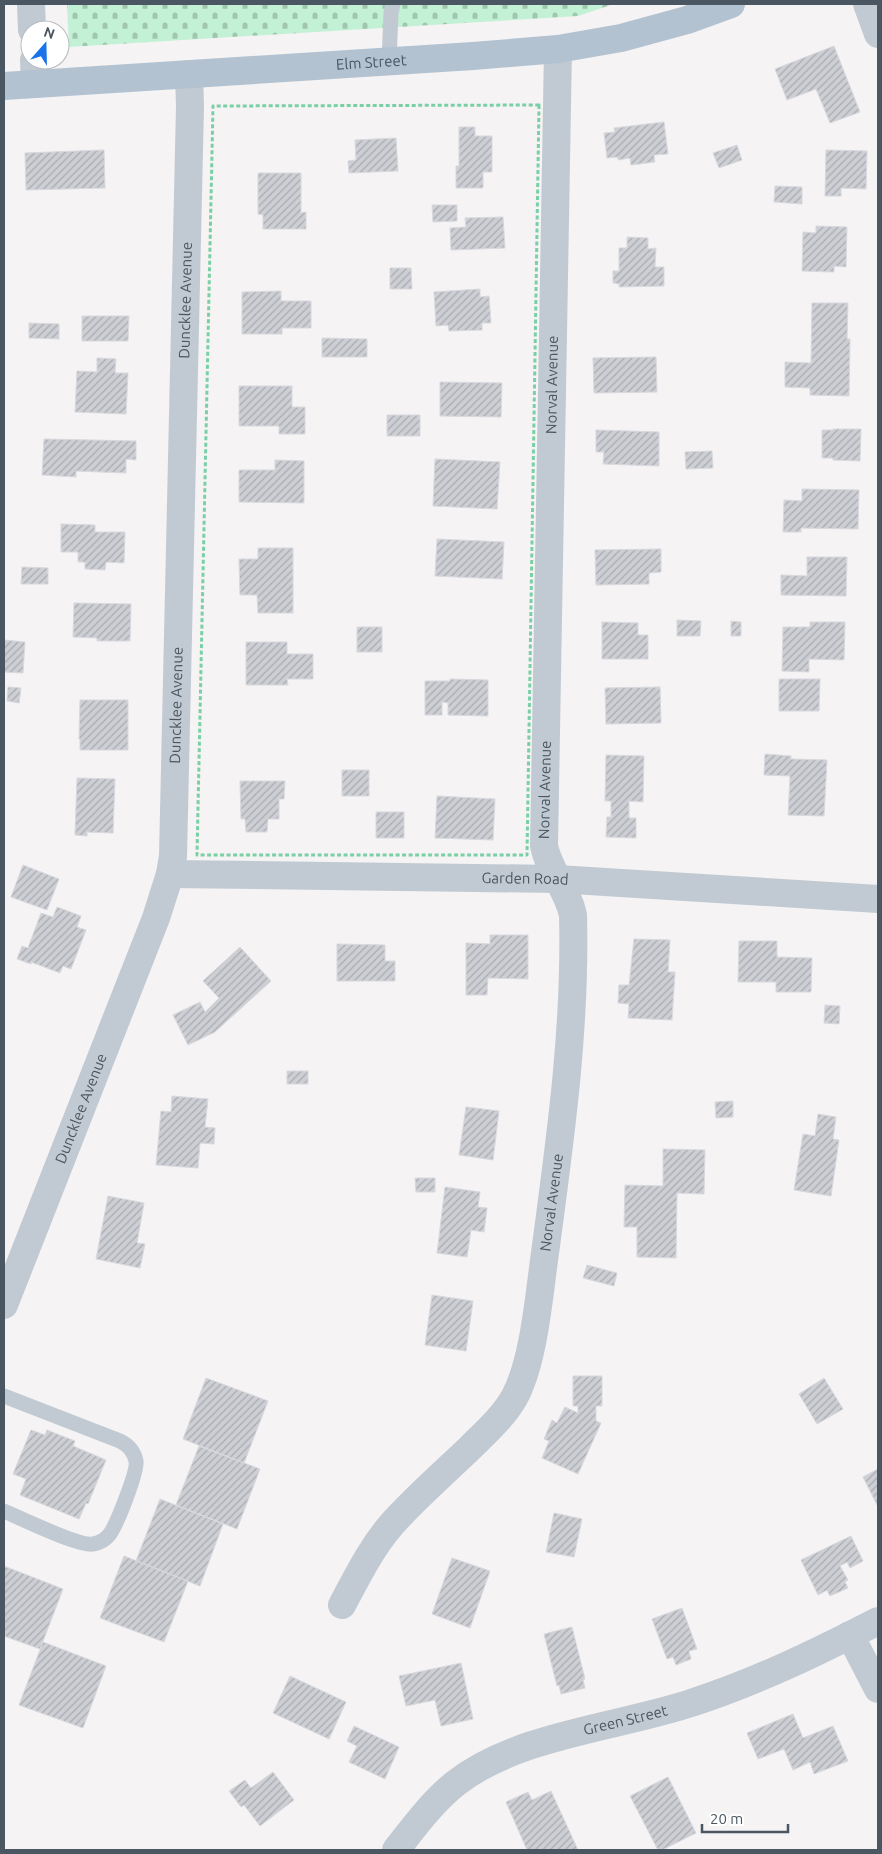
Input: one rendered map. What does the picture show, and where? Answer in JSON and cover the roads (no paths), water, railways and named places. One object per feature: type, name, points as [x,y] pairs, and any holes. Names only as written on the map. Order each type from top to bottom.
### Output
[{"type":"main road","name":"Elm Street","points":[[4,86],[35,72],[189,74],[558,49],[620,38],[687,20],[730,4]]},
{"type":"street","points":[[31,4],[32,20]]},
{"type":"street","points":[[867,4],[878,34]]},
{"type":"street","name":"Norval Avenue","points":[[342,1605],[367,1560],[392,1524],[502,1415],[514,1398],[522,1380],[533,1333],[562,1124],[569,1060],[572,999],[573,915],[570,902],[547,858],[544,846],[558,49]]},
{"type":"street","name":"Duncklee Avenue","points":[[4,1305],[156,918],[170,874],[173,856],[190,106],[189,74]]},
{"type":"street","name":"Garden Road","points":[[170,874],[557,879],[878,898]]},
{"type":"street","name":"Green Street","points":[[396,1850],[434,1804],[455,1784],[490,1762],[536,1744],[690,1703],[735,1688],[795,1662],[878,1620]]},
{"type":"street","points":[[850,1635],[878,1690]]},
{"type":"lane","points":[[389,61],[393,4]]},
{"type":"lane","points":[[4,1396],[120,1441],[132,1450],[136,1465],[135,1475],[113,1528],[108,1537],[99,1543],[84,1544],[4,1511]]}]
